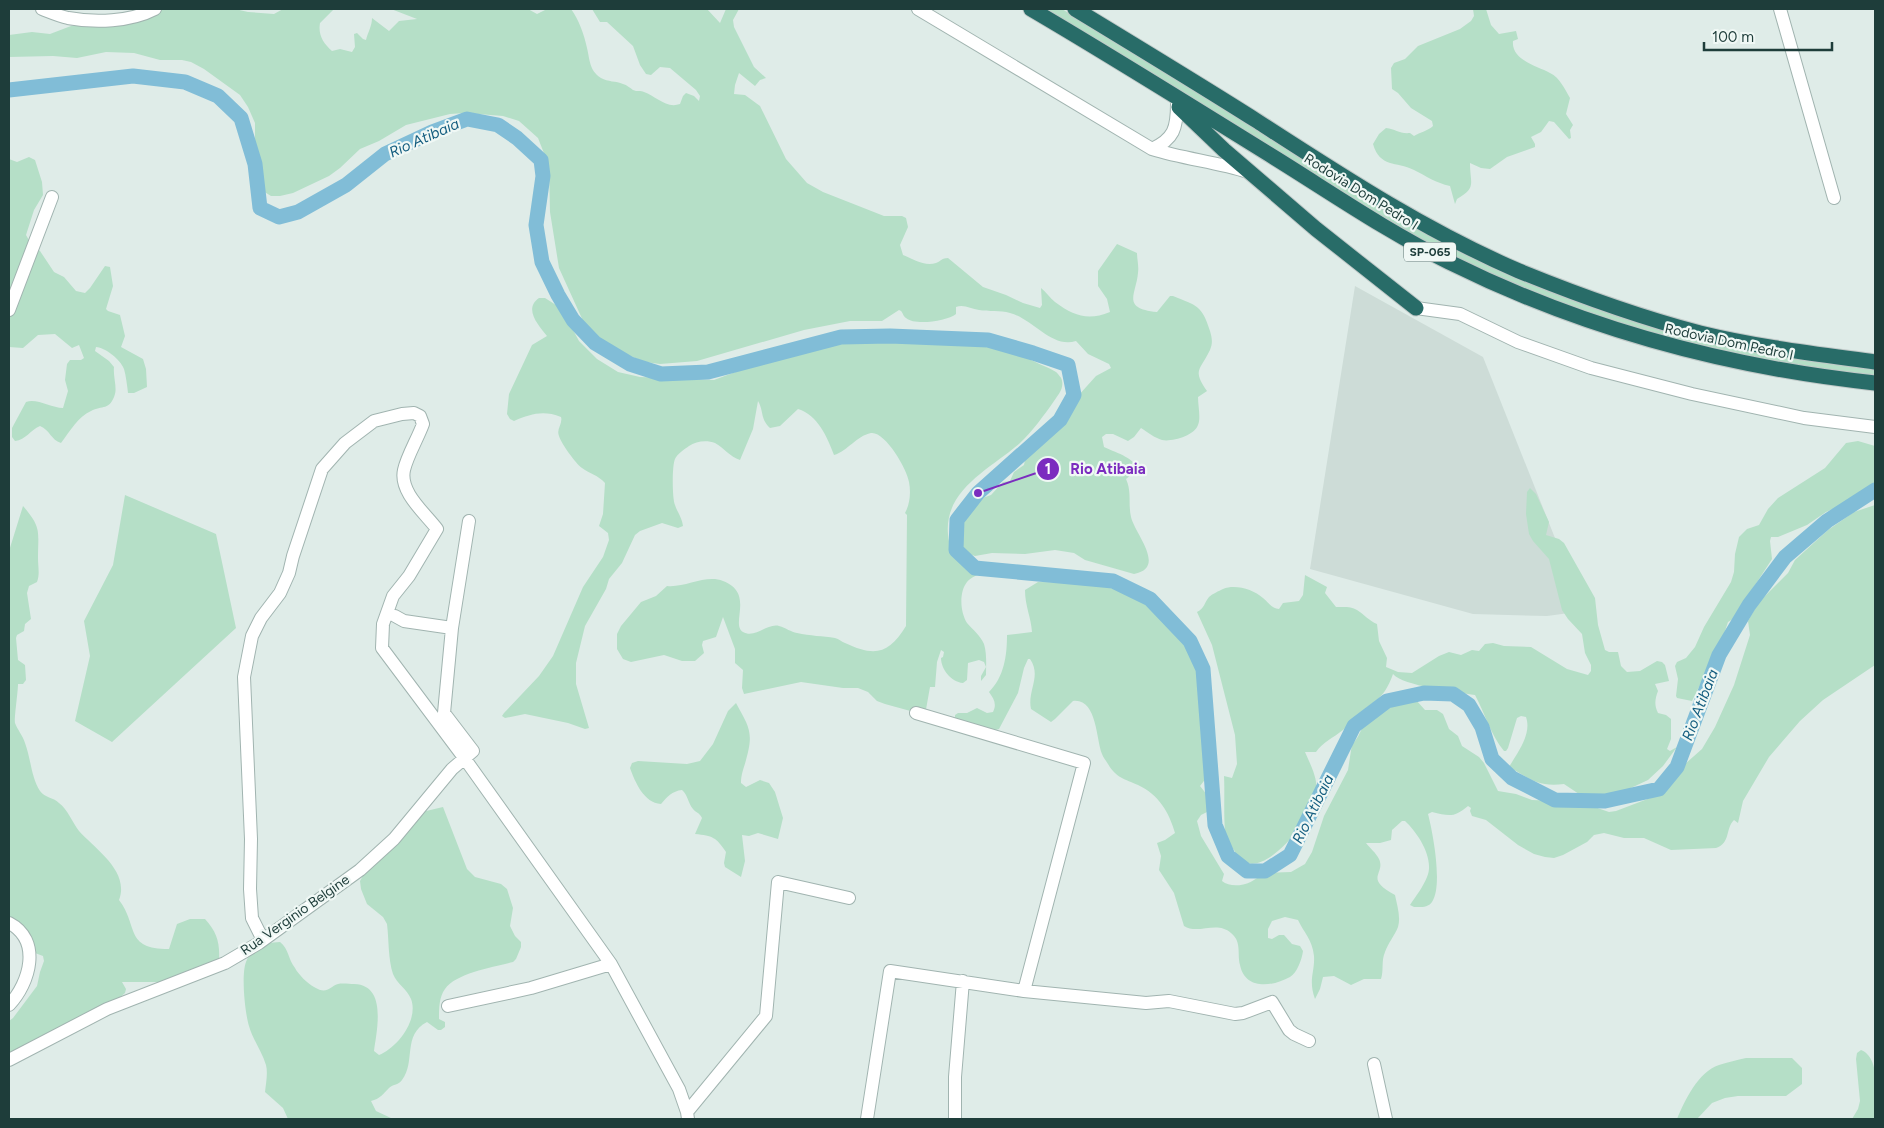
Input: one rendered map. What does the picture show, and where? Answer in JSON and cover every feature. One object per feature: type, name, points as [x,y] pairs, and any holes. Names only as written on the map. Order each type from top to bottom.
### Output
[{"type":"highway","name":"Rodovia Dom Pedro I","points":[[1031,9],[1120,62],[1382,226],[1448,262],[1527,297],[1616,330],[1695,353],[1779,371],[1875,384]]},
{"type":"highway","name":"Rodovia Dom Pedro I","points":[[1075,9],[1219,97],[1388,205],[1430,228],[1518,270],[1616,307],[1701,333],[1778,349],[1875,362]]},
{"type":"highway","points":[[1120,62],[1177,104],[1224,150],[1316,228],[1416,308]]},
{"type":"street","points":[[42,9],[67,18],[110,21],[146,13],[155,9]]},
{"type":"street","points":[[918,9],[1152,149],[1176,156],[1231,166],[1253,174]]},
{"type":"street","points":[[1780,9],[1834,198]]},
{"type":"street","points":[[1152,149],[1165,143],[1173,132],[1177,119],[1177,104]]},
{"type":"street","points":[[9,310],[52,197]]},
{"type":"street","points":[[1416,308],[1460,314],[1518,342],[1590,368],[1692,394],[1804,418],[1875,426]]},
{"type":"street","points":[[263,940],[252,918],[250,889],[251,839],[244,678],[252,636],[261,618],[280,593],[289,573],[322,469],[345,443],[374,421],[402,414],[414,413],[420,416],[423,424],[404,470],[404,482],[409,494],[437,529],[410,576],[393,596],[383,624],[382,648],[469,755]]},
{"type":"street","points":[[469,521],[452,628],[444,713],[469,755],[611,964],[679,1089],[688,1115]]},
{"type":"street","points":[[395,616],[404,621],[452,628]]},
{"type":"street","points":[[916,713],[1084,763],[1024,991]]},
{"type":"street","name":"Rua Verginio Belgine","points":[[9,1060],[107,1009],[225,963],[263,940],[360,870],[394,839],[452,769],[469,755]]},
{"type":"street","points":[[688,1115],[766,1016],[778,882],[849,898]]},
{"type":"street","points":[[9,923],[19,928],[30,950],[29,970],[14,992],[9,1006]]},
{"type":"street","points":[[448,1006],[531,988],[611,964]]},
{"type":"street","points":[[867,1119],[890,971],[1024,991],[1146,1003],[1169,1000],[1235,1014],[1272,1002],[1290,1030],[1309,1041]]},
{"type":"street","points":[[955,1119],[955,1077],[963,981]]},
{"type":"street","points":[[1374,1064],[1386,1119]]},
{"type":"shaded area","points":[[1355,286],[1483,357],[1584,611],[1547,616],[1473,614],[1310,569]]},
{"type":"green space","points":[[162,9],[235,9],[274,14],[283,9],[334,9],[320,23],[322,38],[332,51],[340,49],[352,52],[355,47],[354,34],[357,33],[366,40],[372,18],[389,31],[399,21],[417,19],[391,9],[528,9],[537,14],[547,9],[571,9],[581,27],[591,64],[597,75],[604,79],[624,84],[634,91],[643,91],[670,105],[675,105],[680,104],[686,93],[694,96],[699,101],[700,96],[696,90],[670,68],[660,67],[651,75],[646,74],[640,65],[633,46],[607,22],[600,22],[592,9],[707,9],[720,23],[726,9],[739,9],[733,20],[734,27],[754,67],[766,78],[760,80],[755,86],[739,73],[734,94],[745,95],[760,106],[786,159],[807,183],[823,192],[884,216],[902,216],[906,218],[908,227],[900,245],[903,255],[928,264],[948,258],[983,287],[1023,303],[1040,308],[1042,305],[1041,288],[1055,302],[1069,311],[1081,316],[1095,316],[1110,312],[1107,299],[1098,286],[1098,271],[1117,244],[1137,253],[1138,270],[1133,299],[1135,304],[1146,310],[1157,312],[1170,296],[1173,296],[1193,305],[1201,311],[1207,322],[1212,343],[1199,370],[1202,384],[1207,391],[1198,397],[1199,419],[1196,429],[1187,435],[1171,440],[1159,439],[1141,428],[1128,441],[1113,434],[1106,434],[1102,437],[1104,447],[1130,460],[1140,473],[1131,475],[1126,479],[1129,489],[1131,517],[1149,558],[1148,565],[1144,571],[1134,574],[1085,560],[1074,553],[1055,550],[1025,554],[992,553],[975,556],[969,554],[963,548],[959,529],[961,518],[971,502],[991,495],[1003,482],[1010,481],[1014,472],[1024,465],[1026,455],[1031,448],[1051,430],[1066,421],[1078,396],[1096,376],[1111,368],[1109,364],[1088,354],[1076,341],[1059,341],[1010,313],[983,311],[962,306],[956,307],[956,314],[952,317],[939,320],[916,322],[905,317],[899,310],[882,321],[850,321],[804,330],[697,361],[660,364],[645,362],[628,355],[600,339],[588,330],[584,323],[559,268],[550,212],[549,166],[538,138],[519,121],[503,116],[466,113],[450,114],[406,125],[379,141],[360,149],[329,176],[293,193],[271,196],[263,191],[258,183],[255,161],[255,123],[248,107],[240,95],[191,62],[160,60],[134,53],[106,52],[77,58],[53,56],[9,57],[9,35],[32,32],[50,34],[71,26],[133,21]]},
{"type":"green space","points":[[1042,9],[1062,9],[1310,160],[1359,195],[1406,221],[1573,298],[1875,368],[1875,379],[1827,372],[1649,336],[1495,278],[1400,231]]},
{"type":"green space","points":[[1473,9],[1486,9],[1491,25],[1499,34],[1516,31],[1518,39],[1513,41],[1513,48],[1520,58],[1550,73],[1559,80],[1570,98],[1566,114],[1573,125],[1570,130],[1571,138],[1569,139],[1554,122],[1549,121],[1541,132],[1531,137],[1535,147],[1507,157],[1490,169],[1481,168],[1470,163],[1470,188],[1457,199],[1455,204],[1450,186],[1407,167],[1389,163],[1380,157],[1373,144],[1379,134],[1386,128],[1410,133],[1414,136],[1433,126],[1432,121],[1411,108],[1392,89],[1391,68],[1394,63],[1405,59],[1418,46],[1460,29],[1471,21],[1474,16]]},
{"type":"green space","points":[[29,157],[35,160],[42,182],[43,195],[34,210],[26,235],[30,242],[40,251],[54,272],[64,277],[76,291],[85,293],[105,266],[110,267],[113,286],[106,309],[120,315],[125,336],[121,347],[143,359],[146,369],[147,387],[134,393],[128,393],[122,365],[108,352],[96,347],[95,351],[114,367],[115,394],[111,403],[105,407],[95,409],[82,417],[61,443],[40,426],[19,440],[15,441],[12,437],[12,428],[26,402],[35,401],[63,408],[68,391],[65,380],[67,364],[70,360],[81,360],[84,358],[79,345],[72,348],[55,334],[38,335],[23,348],[9,347],[9,159],[17,162]]},
{"type":"green space","points":[[539,298],[545,298],[556,305],[566,317],[579,341],[597,359],[618,372],[640,377],[714,380],[802,347],[884,335],[1001,338],[1029,358],[1056,372],[1061,379],[1062,387],[1046,412],[1020,443],[972,481],[954,504],[949,518],[949,542],[955,555],[964,563],[984,572],[967,582],[964,586],[961,602],[967,623],[984,644],[986,667],[984,662],[979,660],[968,663],[967,680],[963,683],[959,682],[951,678],[945,670],[941,662],[944,652],[941,650],[937,662],[935,687],[930,687],[925,715],[877,701],[868,692],[858,688],[843,688],[801,682],[744,694],[742,688],[743,670],[735,663],[735,649],[723,617],[716,637],[703,641],[704,653],[695,661],[682,661],[664,655],[631,662],[623,659],[617,649],[617,634],[621,626],[641,602],[656,596],[667,586],[710,579],[723,581],[733,586],[738,593],[740,600],[740,628],[747,634],[779,626],[797,633],[835,638],[844,643],[873,651],[887,647],[894,642],[906,626],[907,515],[905,513],[909,502],[910,490],[907,476],[900,460],[883,438],[871,433],[861,437],[834,455],[825,434],[811,416],[798,409],[780,426],[770,428],[763,418],[758,401],[753,429],[740,460],[715,443],[709,442],[692,444],[677,455],[673,468],[673,496],[683,526],[678,528],[662,523],[640,531],[635,535],[622,563],[609,579],[606,589],[585,626],[576,663],[576,684],[589,728],[585,729],[568,723],[525,714],[505,718],[502,716],[539,676],[553,656],[583,587],[603,557],[609,540],[608,533],[599,526],[603,514],[605,483],[579,466],[560,439],[558,433],[561,417],[543,413],[526,416],[514,421],[507,414],[509,394],[532,345],[547,336],[534,317],[532,307]]},
{"type":"green space","points":[[1858,441],[1875,446],[1875,483],[1850,501],[1826,512],[1807,525],[1778,537],[1771,537],[1772,559],[1733,619],[1728,622],[1708,682],[1701,683],[1692,701],[1677,698],[1678,679],[1675,666],[1677,662],[1686,658],[1695,647],[1704,627],[1731,582],[1739,537],[1747,529],[1759,525],[1768,509],[1778,498],[1825,468],[1846,443]]},
{"type":"green space","points":[[1530,488],[1536,494],[1549,522],[1546,535],[1559,539],[1564,543],[1595,598],[1598,625],[1605,650],[1618,652],[1621,666],[1627,672],[1640,671],[1657,661],[1665,665],[1669,681],[1655,684],[1658,691],[1655,705],[1658,713],[1666,715],[1671,719],[1671,739],[1667,749],[1670,751],[1677,747],[1663,766],[1648,780],[1618,794],[1579,794],[1564,784],[1555,785],[1535,781],[1509,767],[1526,736],[1526,717],[1521,716],[1517,718],[1508,748],[1504,751],[1491,731],[1475,695],[1419,685],[1408,682],[1393,674],[1383,693],[1345,728],[1316,752],[1305,752],[1314,773],[1317,790],[1313,805],[1299,828],[1279,851],[1267,859],[1257,863],[1247,863],[1241,860],[1226,837],[1224,776],[1232,778],[1237,764],[1235,735],[1212,645],[1197,612],[1202,609],[1207,599],[1223,589],[1233,587],[1244,588],[1254,592],[1279,609],[1283,603],[1299,601],[1303,595],[1305,575],[1327,587],[1325,593],[1336,607],[1355,609],[1377,624],[1379,641],[1387,658],[1386,667],[1398,672],[1412,673],[1449,652],[1461,655],[1472,650],[1479,651],[1485,644],[1493,643],[1504,646],[1531,647],[1567,669],[1588,675],[1591,671],[1591,665],[1585,653],[1582,634],[1562,610],[1549,559],[1529,534],[1526,514],[1527,492]]},
{"type":"green space","points":[[125,495],[216,534],[236,628],[112,742],[75,721],[90,656],[84,621],[113,565]]},
{"type":"green space","points":[[1875,505],[1875,665],[1823,700],[1800,721],[1769,757],[1743,801],[1738,823],[1734,820],[1731,824],[1726,839],[1721,846],[1716,848],[1671,850],[1644,838],[1624,838],[1604,833],[1594,835],[1587,842],[1563,855],[1554,858],[1545,857],[1534,854],[1518,845],[1486,820],[1472,816],[1471,808],[1468,806],[1459,813],[1451,815],[1432,812],[1428,814],[1436,859],[1437,884],[1432,902],[1424,907],[1414,907],[1410,905],[1427,877],[1429,862],[1420,839],[1405,821],[1402,821],[1392,830],[1391,840],[1380,843],[1366,843],[1379,859],[1378,880],[1385,889],[1395,895],[1399,915],[1398,927],[1384,955],[1381,979],[1364,979],[1351,985],[1334,976],[1323,977],[1315,999],[1312,986],[1313,950],[1298,920],[1285,917],[1272,921],[1268,929],[1268,938],[1272,939],[1279,935],[1284,935],[1292,944],[1300,946],[1303,951],[1299,966],[1293,975],[1268,984],[1260,984],[1247,979],[1240,965],[1237,940],[1226,929],[1214,927],[1195,929],[1184,926],[1174,893],[1159,870],[1161,856],[1157,843],[1175,833],[1166,811],[1152,794],[1138,785],[1121,778],[1111,769],[1102,754],[1094,721],[1087,706],[1081,702],[1073,701],[1051,722],[1031,709],[1030,702],[1035,671],[1030,659],[1028,659],[1024,668],[1018,693],[999,729],[992,731],[955,721],[955,715],[958,713],[967,713],[977,708],[987,713],[993,712],[995,706],[989,692],[998,680],[1004,666],[1007,635],[1032,632],[1025,590],[1038,582],[1099,583],[1137,596],[1161,610],[1168,611],[1177,619],[1181,628],[1188,635],[1207,691],[1210,734],[1215,762],[1214,768],[1200,786],[1209,800],[1209,811],[1201,815],[1197,821],[1201,836],[1224,874],[1222,881],[1227,884],[1249,883],[1262,873],[1291,872],[1305,864],[1312,852],[1324,816],[1348,770],[1352,744],[1363,727],[1374,717],[1395,704],[1409,700],[1416,700],[1425,710],[1437,710],[1443,714],[1449,729],[1458,736],[1462,746],[1479,757],[1484,763],[1498,791],[1516,794],[1532,800],[1580,802],[1609,812],[1616,811],[1658,795],[1681,771],[1685,764],[1702,749],[1715,727],[1734,685],[1750,635],[1748,621],[1758,603],[1788,573],[1795,560],[1828,530],[1854,512]]},
{"type":"green space","points":[[23,506],[38,530],[39,573],[37,582],[29,586],[27,593],[31,619],[25,624],[24,631],[17,635],[16,638],[18,660],[25,665],[26,680],[23,684],[18,684],[15,723],[25,743],[37,786],[42,793],[62,806],[79,831],[102,853],[115,870],[120,880],[119,900],[139,940],[145,945],[155,948],[169,949],[177,924],[190,919],[205,919],[215,933],[218,943],[219,960],[171,982],[122,982],[126,989],[125,993],[118,999],[9,1057],[9,1021],[37,986],[44,961],[43,956],[35,953],[9,918],[9,551]]},
{"type":"green space","points":[[986,667],[986,675],[981,681],[981,676]]},
{"type":"green space","points":[[736,703],[747,724],[750,736],[741,783],[746,787],[760,780],[769,783],[775,792],[783,818],[778,839],[758,833],[749,836],[742,835],[745,861],[741,877],[725,867],[726,852],[717,840],[695,834],[702,818],[693,809],[682,790],[673,793],[661,804],[655,803],[641,791],[630,768],[632,763],[638,761],[687,764],[700,761],[713,744],[728,711]]},
{"type":"green space","points":[[443,807],[467,869],[475,877],[501,884],[507,889],[513,908],[510,926],[515,936],[521,942],[516,959],[513,962],[466,975],[450,983],[445,989],[440,999],[439,1019],[445,1022],[445,1027],[438,1030],[427,1022],[419,1027],[412,1041],[406,1073],[402,1080],[379,1098],[371,1101],[376,1111],[393,1119],[288,1119],[283,1108],[265,1092],[266,1065],[251,1031],[245,1003],[244,976],[248,957],[260,947],[280,942],[298,973],[314,987],[328,990],[340,984],[364,986],[376,1000],[378,1010],[374,1051],[379,1055],[393,1046],[405,1032],[412,1016],[413,1007],[409,995],[397,981],[391,968],[387,924],[383,917],[367,904],[360,881],[368,867],[422,812]]},
{"type":"green space","points":[[1861,1050],[1868,1054],[1875,1070],[1875,1119],[1852,1119],[1860,1101],[1856,1059],[1857,1053]]},
{"type":"green space","points":[[1746,1058],[1792,1058],[1802,1068],[1802,1084],[1786,1096],[1738,1096],[1725,1098],[1712,1103],[1697,1119],[1677,1119],[1688,1095],[1705,1074],[1719,1065]]},
{"type":"waterway","name":"Rio Atibaia","points":[[9,90],[133,76],[185,82],[218,96],[241,118],[255,164],[260,208],[279,217],[298,212],[346,185],[385,154],[432,132],[467,119],[498,125],[517,138],[541,160],[543,176],[536,225],[542,262],[573,320],[595,343],[630,364],[661,374],[708,372],[841,337],[890,336],[988,340],[1068,365],[1074,395],[1060,420],[978,493],[957,520],[956,550],[975,568],[1113,581],[1150,599],[1190,641],[1203,669],[1215,825],[1228,856],[1247,871],[1265,871],[1290,855],[1354,726],[1387,701],[1424,693],[1453,694],[1469,705],[1482,727],[1492,759],[1512,778],[1555,800],[1605,801],[1659,789],[1677,767],[1719,655],[1749,605],[1785,557],[1827,521],[1875,490]]},
{"type":"place","name":"Rio Atibaia","points":[[978,493]]}]
